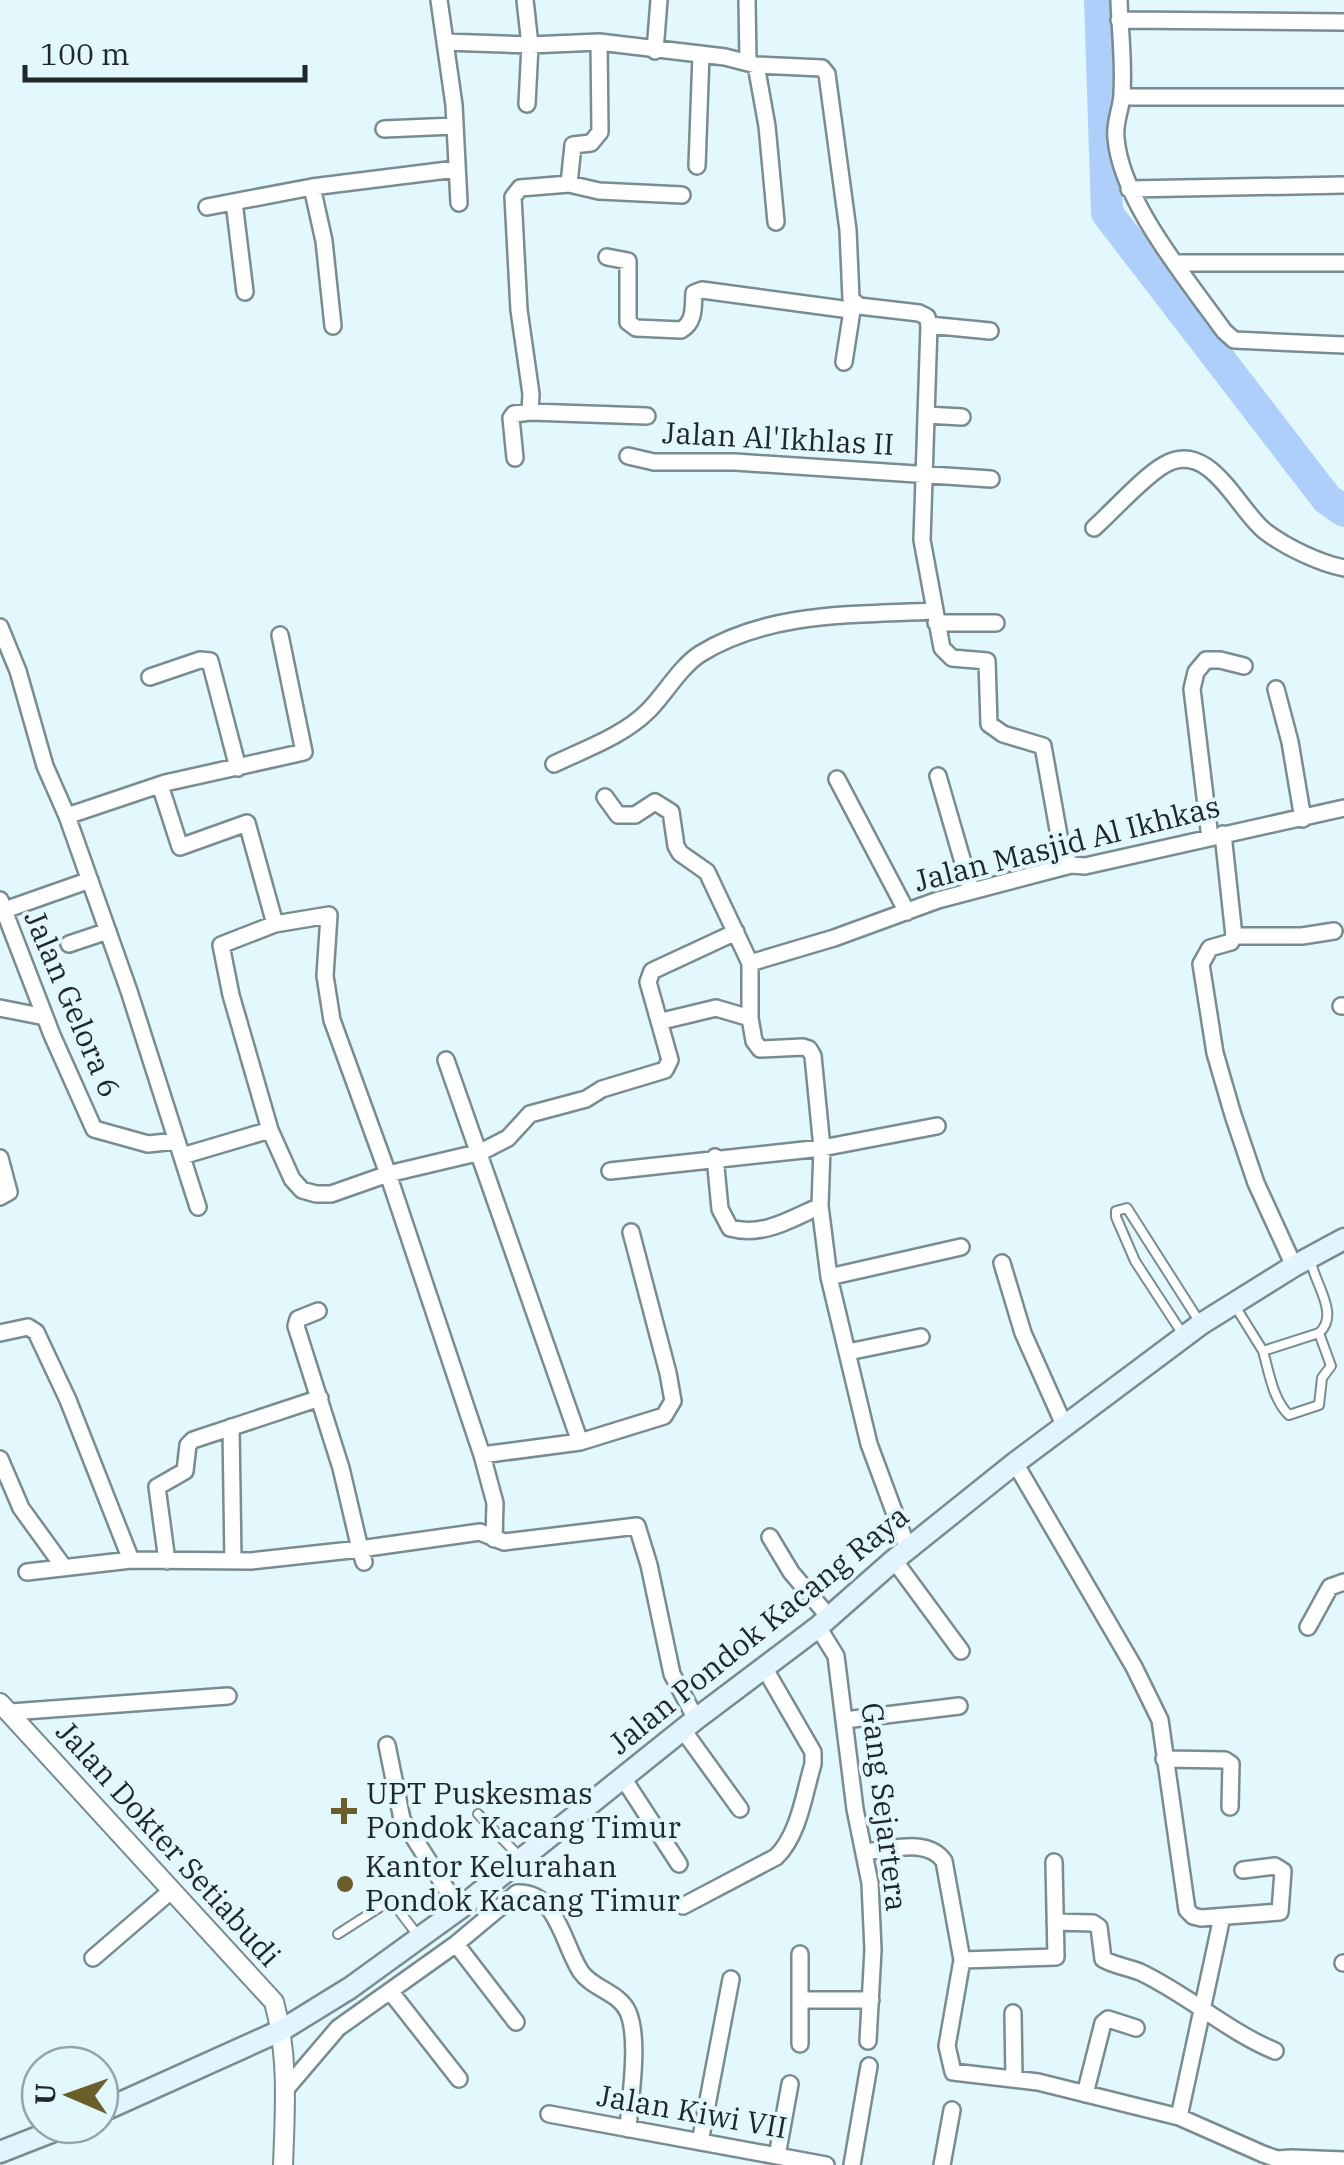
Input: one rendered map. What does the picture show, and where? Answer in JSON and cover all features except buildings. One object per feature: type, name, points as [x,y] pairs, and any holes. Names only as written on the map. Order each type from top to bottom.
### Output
[{"type":"main road","name":"Jalan Pondok Kacang Raya","points":[[120,2103],[282,2030],[420,1938],[824,1622],[1015,1464],[1193,1331],[1344,1239]]},
{"type":"street","points":[[440,0],[459,203]]},
{"type":"street","points":[[526,0],[530,45],[527,104]]},
{"type":"street","points":[[655,51],[658,0]]},
{"type":"street","points":[[747,0],[752,64],[767,126],[776,222]]},
{"type":"street","points":[[1119,0],[1122,98],[1116,116],[1116,138],[1120,166],[1129,189],[1175,263],[1234,340],[1343,349]]},
{"type":"street","points":[[1119,20],[1344,22]]},
{"type":"street","points":[[445,42],[598,42],[752,64],[816,65],[827,74],[848,230],[852,307],[844,362]]},
{"type":"street","points":[[569,184],[573,145],[591,142],[600,132],[598,42]]},
{"type":"street","points":[[697,166],[701,54]]},
{"type":"street","points":[[1122,98],[1344,97]]},
{"type":"street","points":[[384,129],[454,126]]},
{"type":"street","points":[[207,207],[312,187],[456,169]]},
{"type":"street","points":[[530,412],[531,394],[518,310],[513,197],[520,188],[569,184],[599,191],[682,196]]},
{"type":"street","points":[[1129,189],[1344,185]]},
{"type":"street","points":[[312,187],[324,241],[332,326]]},
{"type":"street","points":[[234,202],[245,292]]},
{"type":"street","points":[[608,257],[625,258],[630,266],[628,322],[636,328],[688,327],[694,293],[702,290],[919,313],[927,317],[922,540],[944,653],[952,658],[987,662],[989,724],[1003,734],[1043,746],[1062,852],[1071,865]]},
{"type":"street","points":[[1175,263],[1344,263]]},
{"type":"street","points":[[929,325],[990,331]]},
{"type":"street","points":[[515,458],[511,418],[514,414],[647,416]]},
{"type":"street","points":[[926,415],[962,417]]},
{"type":"street","name":"Jalan Al'Ikhlas II","points":[[628,456],[654,462],[736,462],[991,479]]},
{"type":"street","points":[[1094,528],[1166,463],[1190,461],[1214,470],[1265,531],[1337,567]]},
{"type":"street","points":[[554,764],[615,735],[645,714],[698,655],[749,631],[812,617],[935,617],[996,623]]},
{"type":"street","points":[[0,627],[18,671],[45,766],[108,931],[198,1207]]},
{"type":"street","points":[[67,816],[160,785],[304,752],[280,635]]},
{"type":"street","points":[[150,677],[200,660],[210,661],[238,768]]},
{"type":"street","points":[[1244,666],[1206,660],[1196,672],[1192,689],[1234,936],[1230,942],[1210,948],[1201,964],[1215,1053],[1232,1115],[1256,1183],[1302,1262]]},
{"type":"street","points":[[1276,689],[1303,819]]},
{"type":"street","points":[[938,776],[971,890]]},
{"type":"street","points":[[837,778],[907,912]]},
{"type":"street","points":[[160,785],[180,847],[247,823],[275,924]]},
{"type":"street","points":[[605,797],[618,815],[635,815],[655,802],[671,812],[676,846],[707,872],[750,963],[754,1041],[760,1049],[802,1048],[809,1049],[814,1056],[822,1148],[820,1206],[830,1277],[869,1444],[901,1555],[961,1651]]},
{"type":"street","name":"Jalan Masjid Al Ikhkas","points":[[750,963],[971,890],[1344,808]]},
{"type":"street","points":[[1,905],[90,880]]},
{"type":"street","name":"Jalan Gelora 6","points":[[1,905],[94,1129],[179,1149]]},
{"type":"street","points":[[494,1540],[495,1503],[482,1455],[388,1174],[332,1020],[325,976],[329,916],[275,924],[220,945],[270,1130],[292,1179],[302,1190],[331,1194],[388,1174],[481,1152],[508,1138],[530,1114],[666,1070],[670,1060],[648,982],[652,971],[736,932]]},
{"type":"street","points":[[70,944],[108,931]]},
{"type":"street","points":[[1234,936],[1334,932]]},
{"type":"street","points":[[0,1008],[45,1017]]},
{"type":"street","points":[[662,1021],[716,1008],[750,1018]]},
{"type":"street","points":[[446,1060],[580,1442]]},
{"type":"street","points":[[610,1171],[822,1148],[937,1126]]},
{"type":"street","points":[[179,1149],[270,1130]]},
{"type":"street","points":[[0,1158],[9,1192],[0,1197]]},
{"type":"street","points":[[716,1158],[720,1209],[730,1228],[742,1232],[770,1229],[820,1206]]},
{"type":"street","points":[[482,1455],[580,1442],[664,1416],[673,1400],[631,1232]]},
{"type":"street","points":[[830,1277],[961,1247]]},
{"type":"street","points":[[1002,1262],[1024,1333],[1065,1427]]},
{"type":"street","points":[[318,1310],[298,1318],[296,1326],[320,1398],[362,1556]]},
{"type":"street","points":[[0,1332],[28,1327],[36,1332],[68,1400],[132,1560]]},
{"type":"street","points":[[848,1352],[921,1337]]},
{"type":"street","points":[[167,1561],[157,1487],[185,1472],[186,1450],[194,1440],[320,1398]]},
{"type":"street","points":[[231,1427],[233,1561]]},
{"type":"street","points":[[0,1459],[21,1508],[63,1566]]},
{"type":"street","points":[[1015,1464],[1134,1667],[1160,1720],[1186,1910],[1192,1916],[1222,1917],[1280,1912],[1283,1871],[1275,1866],[1243,1870]]},
{"type":"street","points":[[27,1572],[132,1560],[362,1556],[480,1532],[504,1542],[636,1526],[649,1565],[672,1674],[690,1724],[740,1808]]},
{"type":"street","name":"Gang Sejartera","points":[[770,1537],[824,1622],[836,1656],[855,1808],[870,1882],[873,1950],[868,2040]]},
{"type":"street","points":[[1308,1627],[1330,1587],[1344,1582]]},
{"type":"street","points":[[683,1906],[776,1857],[787,1846],[793,1831],[813,1752],[765,1669]]},
{"type":"street","points":[[5,1708],[228,1696]]},
{"type":"street","points":[[844,1720],[959,1706]]},
{"type":"street","name":"Jalan Dokter Setiabudi","points":[[5,1708],[274,2002],[282,2030]]},
{"type":"street","points":[[387,1745],[402,1819],[459,1909]]},
{"type":"street","points":[[1164,1758],[1225,1760],[1231,1764],[1230,1806]]},
{"type":"street","points":[[622,1778],[679,1864]]},
{"type":"street","points":[[864,1852],[926,1846],[936,1850],[944,1861],[962,1960],[947,2046],[950,2068],[956,2074],[1014,2079],[1179,2117],[1290,2162],[1344,2160]]},
{"type":"street","points":[[962,1960],[1056,1957],[1054,1862]]},
{"type":"street","points":[[92,1958],[172,1890]]},
{"type":"street","points":[[286,2089],[338,2028],[456,1944],[517,1893],[529,1892],[541,1898],[580,1971],[620,2000],[628,2012],[633,2033],[628,2128]]},
{"type":"street","points":[[1179,2117],[1222,1917]]},
{"type":"street","points":[[1055,1922],[1093,1923],[1099,1927],[1104,1959],[1140,1972],[1276,2051]]},
{"type":"street","points":[[456,1944],[516,2022]]},
{"type":"street","points":[[800,1954],[800,2044]]},
{"type":"street","points":[[700,2142],[731,1979]]},
{"type":"street","points":[[390,1991],[459,2079]]},
{"type":"street","points":[[800,2000],[870,2000]]},
{"type":"street","points":[[1013,2012],[1014,2079]]},
{"type":"street","points":[[1085,2094],[1103,2023],[1108,2019],[1136,2028]]},
{"type":"street","points":[[282,2030],[286,2089],[282,2165]]},
{"type":"street","points":[[852,2165],[869,2066]]},
{"type":"street","points":[[777,2156],[790,2084]]},
{"type":"street","points":[[942,2165],[952,2110]]},
{"type":"street","name":"Jalan Kiwi VII","points":[[549,2114],[826,2165]]},
{"type":"lane","points":[[1127,1208],[1193,1331],[1136,1261],[1116,1211],[1127,1208]]},
{"type":"lane","points":[[1262,1351],[1319,1333],[1326,1327],[1329,1316],[1302,1262]]},
{"type":"lane","points":[[1234,1305],[1262,1351],[1272,1385],[1283,1411],[1289,1415],[1319,1405],[1322,1378],[1331,1366],[1319,1333]]},
{"type":"lane","points":[[478,1814],[522,1859]]},
{"type":"lane","points":[[338,1934],[392,1900],[420,1938]]},
{"type":"waterway","points":[[1100,0],[1107,213],[1327,499],[1344,511]]},
{"type":"place","name":"UPT Puskesmas Pondok Kacang Timur","points":[[344,1811]]},
{"type":"place","name":"Kantor Kelurahan Pondok Kacang Timur","points":[[345,1884]]}]
